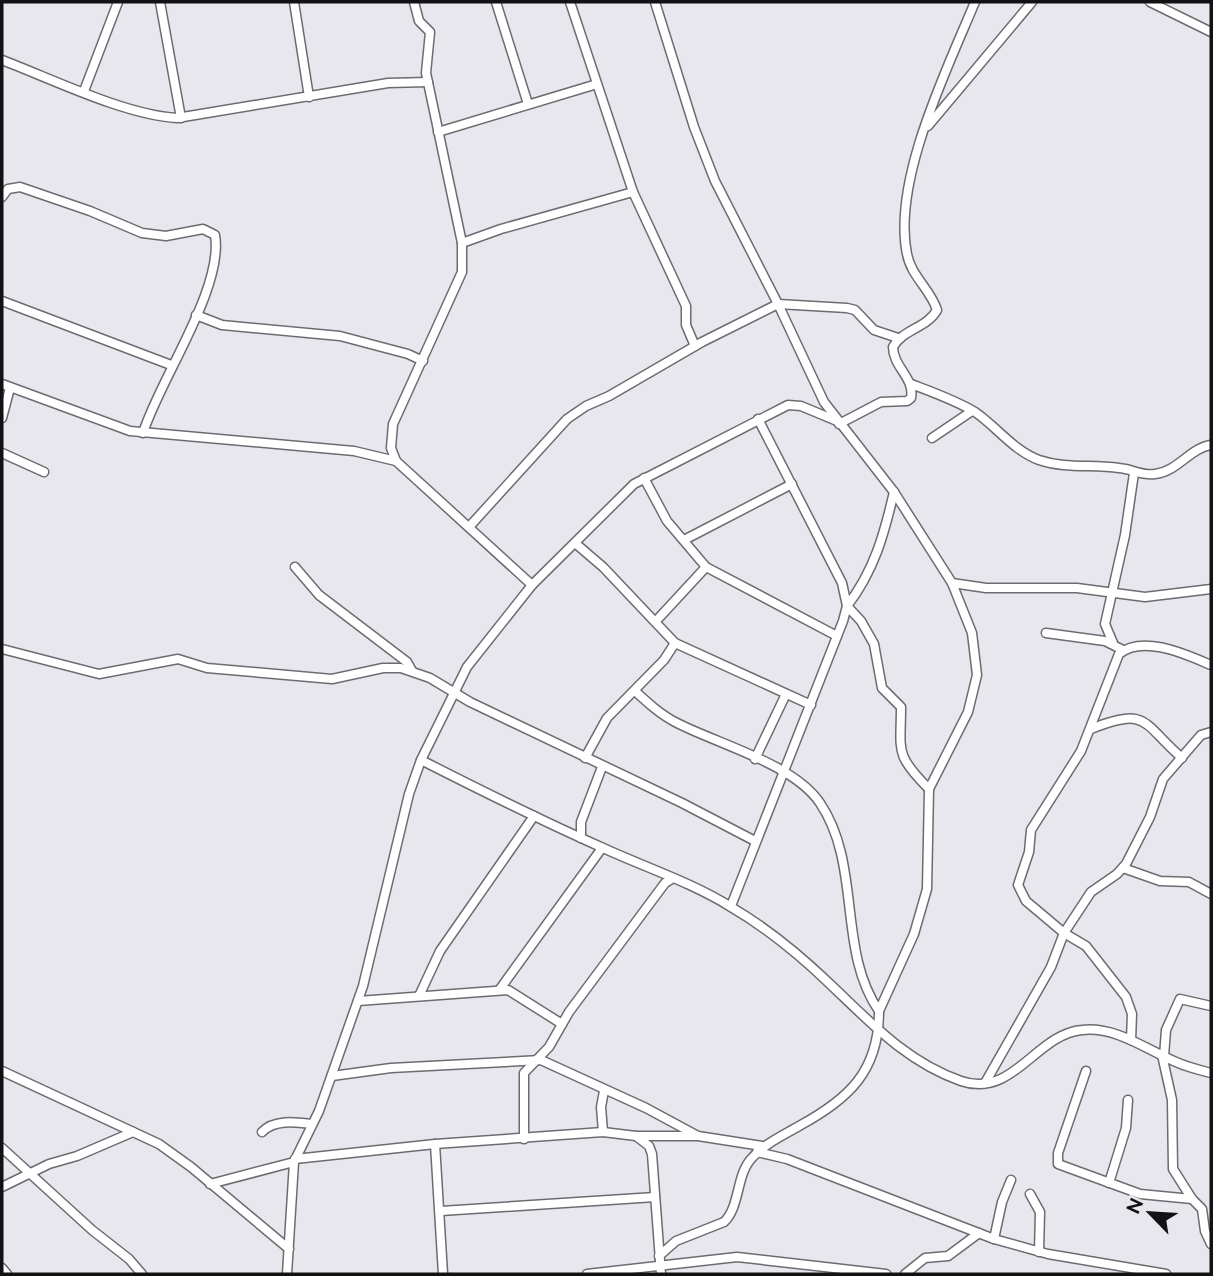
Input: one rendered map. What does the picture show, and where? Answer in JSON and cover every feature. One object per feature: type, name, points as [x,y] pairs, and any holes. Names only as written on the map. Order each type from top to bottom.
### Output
[{"type":"street","points":[[84,90],[118,2]]},
{"type":"street","points":[[160,2],[181,118]]},
{"type":"street","points":[[294,2],[309,97]]},
{"type":"street","points":[[414,2],[419,21],[430,32],[428,82],[462,243],[462,272],[393,424],[391,448],[396,461],[533,585]]},
{"type":"street","points":[[496,2],[528,104]]},
{"type":"street","points":[[570,2],[633,192],[686,306],[686,325],[695,346]]},
{"type":"street","points":[[655,2],[694,127],[715,181],[824,402],[894,492],[952,583],[972,633],[978,675],[968,712],[929,789],[927,889],[914,934],[880,1011],[868,1067],[859,1083],[807,1122],[760,1149],[741,1176],[728,1219],[676,1241],[659,1256]]},
{"type":"street","points":[[287,1274],[295,1161],[332,1076],[358,1001],[409,794],[421,760],[467,667],[533,585],[644,478],[758,419],[794,405],[838,422],[881,402],[907,401],[912,391],[911,384],[893,355],[893,347],[898,338],[929,320],[937,310],[909,261],[904,234],[905,204],[926,128],[975,2]]},
{"type":"street","points":[[926,128],[1032,2]]},
{"type":"street","points":[[1150,2],[1211,32]]},
{"type":"street","points":[[2,60],[149,114],[181,118],[388,83],[428,82]]},
{"type":"street","points":[[438,132],[597,84]]},
{"type":"street","points":[[2,197],[8,189],[20,187],[153,235],[210,230],[216,243],[214,267],[196,315],[171,365],[143,433]]},
{"type":"street","points":[[462,243],[501,229],[633,192]]},
{"type":"street","points":[[2,301],[171,365]]},
{"type":"street","points":[[470,527],[576,412],[778,304],[855,310],[869,327],[898,338]]},
{"type":"street","points":[[196,315],[222,325],[340,336],[408,354],[423,361]]},
{"type":"street","points":[[911,384],[972,411],[1038,459],[1075,467],[1122,468],[1134,473],[1164,472],[1211,444]]},
{"type":"street","points":[[2,418],[6,386],[117,427],[143,433],[355,451],[396,461]]},
{"type":"street","points":[[932,438],[972,411]]},
{"type":"street","points":[[758,419],[842,583],[847,606],[861,621],[874,644],[882,688],[901,708],[898,744],[903,756],[929,789]]},
{"type":"street","points":[[2,453],[44,472]]},
{"type":"street","points":[[1113,643],[1105,624],[1114,593],[1114,572],[1125,535],[1134,473]]},
{"type":"street","points":[[644,478],[667,521],[706,567],[837,636]]},
{"type":"street","points":[[684,540],[792,484]]},
{"type":"street","points":[[730,906],[811,705],[847,606],[865,581],[879,553],[894,492]]},
{"type":"street","points":[[575,543],[656,621],[674,643],[811,705]]},
{"type":"street","points":[[295,567],[319,595],[407,662],[412,671]]},
{"type":"street","points":[[656,621],[706,567]]},
{"type":"street","points":[[952,583],[986,588],[1041,586],[1154,597],[1211,589]]},
{"type":"street","points":[[1046,634],[1113,643],[1123,650],[1156,647],[1211,665]]},
{"type":"street","points":[[585,758],[607,718],[671,652],[674,643]]},
{"type":"street","points":[[2,649],[99,674],[178,659],[207,668],[332,679],[383,668],[412,671],[755,841]]},
{"type":"street","points":[[1123,650],[1116,661],[1091,729],[1067,776],[1033,825],[1029,852],[1018,878],[1020,894],[1026,901],[1064,933],[1086,946],[1126,997],[1132,1014],[1131,1040]]},
{"type":"street","points":[[635,691],[677,723],[783,772],[809,790],[826,813],[841,857],[853,917],[859,972],[867,994],[880,1011]]},
{"type":"street","points":[[755,759],[786,694]]},
{"type":"street","points":[[1091,729],[1130,717],[1139,718],[1151,726],[1182,758]]},
{"type":"street","points":[[985,1083],[1051,967],[1064,933],[1091,892],[1123,868],[1150,817],[1163,779],[1201,735],[1211,732]]},
{"type":"street","points":[[421,760],[534,816],[730,906],[791,950],[903,1052],[964,1082],[985,1083],[1021,1069],[1048,1045],[1073,1032],[1096,1030],[1131,1040],[1163,1056],[1211,1073]]},
{"type":"street","points":[[581,838],[581,822],[602,766]]},
{"type":"street","points":[[419,996],[440,951],[534,816]]},
{"type":"street","points":[[500,989],[602,848]]},
{"type":"street","points":[[1123,868],[1160,881],[1189,882],[1211,894]]},
{"type":"street","points":[[524,1073],[550,1047],[562,1024],[664,883],[673,878]]},
{"type":"street","points":[[358,1001],[500,989],[525,999],[562,1024]]},
{"type":"street","points":[[1211,1006],[1180,999],[1166,1030],[1163,1056],[1173,1108],[1171,1164],[1192,1199],[1202,1209],[1205,1231],[1211,1244]]},
{"type":"street","points":[[332,1076],[391,1068],[536,1059],[646,1108],[698,1136]]},
{"type":"street","points":[[520,1062],[524,1073],[524,1139]]},
{"type":"street","points":[[2,1071],[167,1149],[289,1249]]},
{"type":"street","points":[[1086,1071],[1057,1162],[1149,1196],[1192,1199]]},
{"type":"street","points":[[603,1132],[601,1107],[604,1091]]},
{"type":"street","points":[[1109,1183],[1126,1128],[1128,1100]]},
{"type":"street","points":[[262,1132],[271,1125],[282,1123],[312,1124]]},
{"type":"street","points":[[2,1187],[48,1164],[77,1156],[133,1132]]},
{"type":"street","points":[[210,1184],[295,1161],[435,1144],[603,1132],[636,1136],[698,1136],[760,1149],[995,1239],[1039,1252],[1142,1272],[1166,1274]]},
{"type":"street","points":[[636,1136],[649,1146],[652,1154],[661,1270]]},
{"type":"street","points":[[435,1144],[443,1274]]},
{"type":"street","points":[[2,1148],[92,1230],[129,1259],[142,1274]]},
{"type":"street","points":[[995,1239],[1002,1202],[1011,1180]]},
{"type":"street","points":[[1030,1194],[1040,1212],[1039,1252]]},
{"type":"street","points":[[441,1211],[655,1197]]},
{"type":"street","points":[[905,1274],[925,1258],[948,1256],[979,1233]]},
{"type":"street","points":[[587,1274],[661,1270],[755,1258],[886,1274]]},
{"type":"street","points":[[2,1268],[7,1274]]}]
